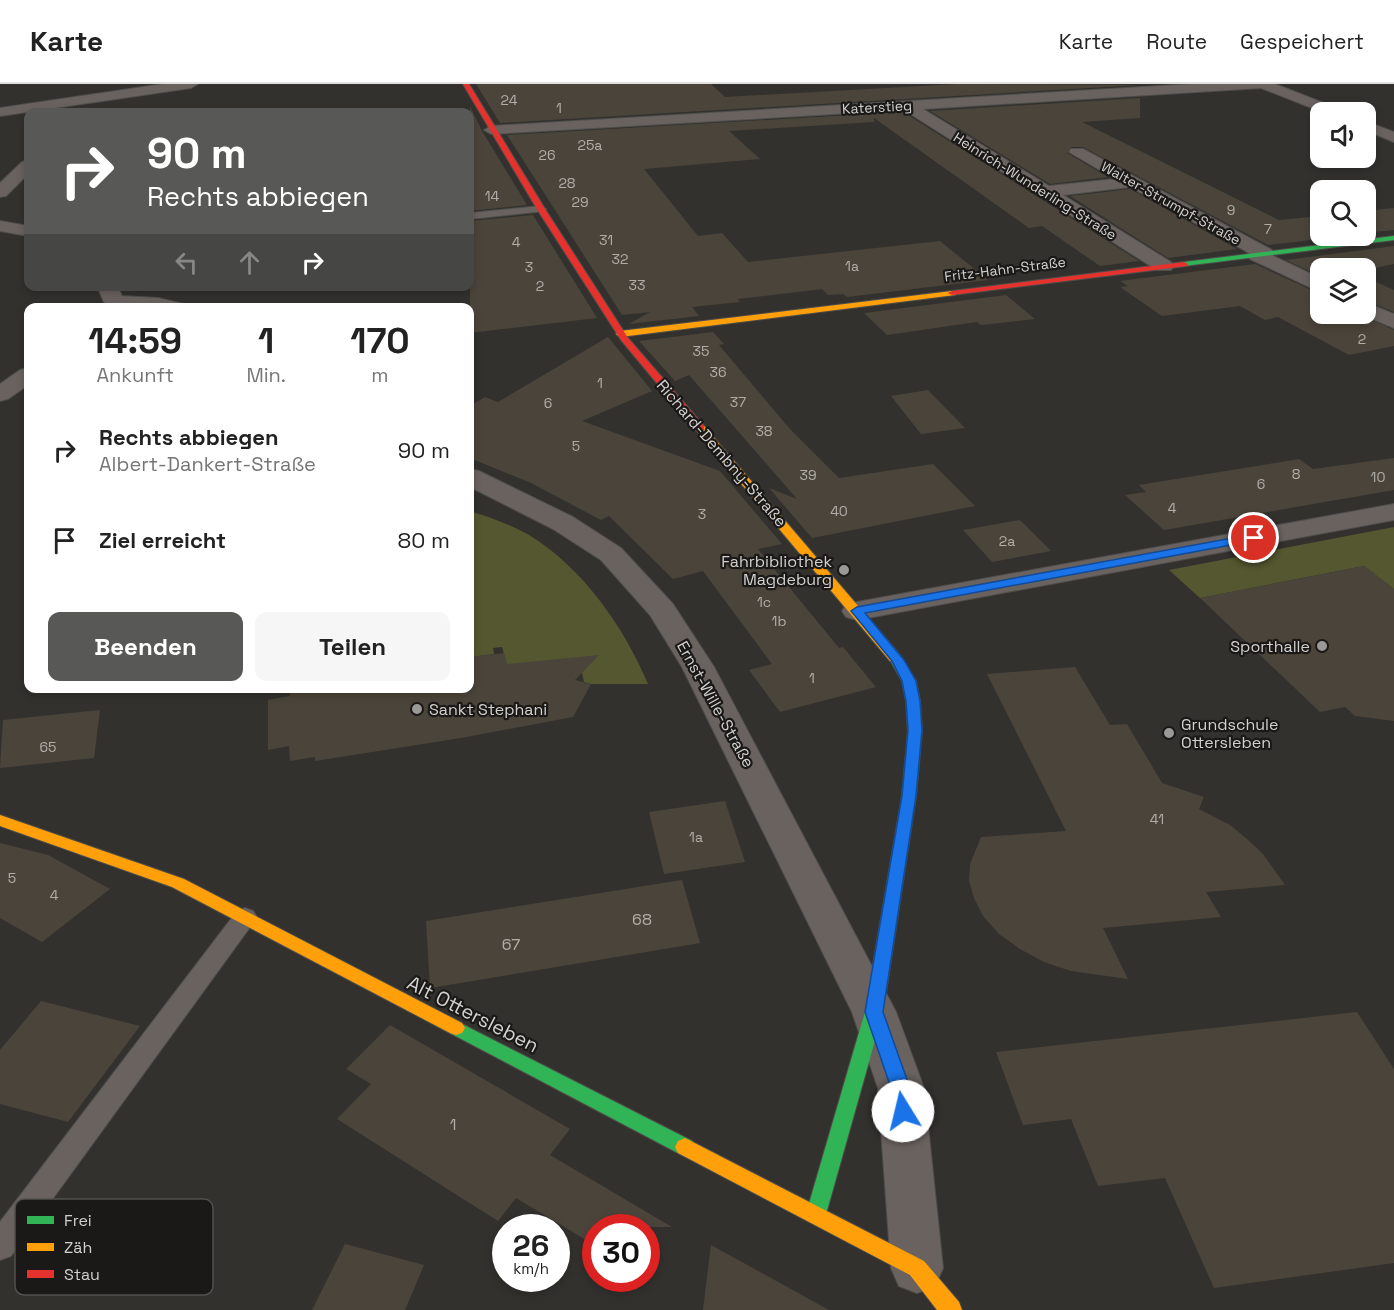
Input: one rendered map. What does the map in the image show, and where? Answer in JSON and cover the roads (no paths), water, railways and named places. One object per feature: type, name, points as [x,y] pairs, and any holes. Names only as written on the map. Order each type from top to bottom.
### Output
[{"type":"street","points":[[27,108],[191,84]]},
{"type":"street","name":"Richard-Dembny-Straße","points":[[466,84],[492,130],[620,334],[898,660],[909,681],[915,730],[909,796],[874,1012],[816,1214]]},
{"type":"street","points":[[1263,84],[1310,103]]},
{"type":"street","name":"Katerstieg","points":[[492,130],[1263,84]]},
{"type":"street","points":[[90,108],[102,97]]},
{"type":"street","name":"Heinrich-Wunderling-Straße","points":[[907,105],[1164,266]]},
{"type":"street","points":[[0,112],[24,108]]},
{"type":"street","points":[[1376,130],[1394,137]]},
{"type":"street","name":"Walter-Strumpf-Straße","points":[[1077,152],[1310,281]]},
{"type":"street","points":[[0,192],[21,179]]},
{"type":"street","points":[[1045,192],[1134,182]]},
{"type":"street","points":[[0,226],[24,230]]},
{"type":"street","name":"Fritz-Hahn-Straße","points":[[620,334],[1394,238]]},
{"type":"street","points":[[109,299],[148,303]]},
{"type":"street","points":[[1376,313],[1394,322]]},
{"type":"street","points":[[0,394],[24,378]]},
{"type":"street","name":"Ernst-Wille-Straße","points":[[474,479],[563,523],[592,541],[628,571],[662,610],[719,704],[874,1012]]},
{"type":"street","points":[[857,611],[1394,512]]},
{"type":"street","name":"Alt Ottersleben","points":[[0,820],[178,883],[917,1268]]},
{"type":"street","name":"Richard-Dembny-Straße","points":[[874,1012],[901,1088],[917,1268]]},
{"type":"street","points":[[917,1268],[951,1310]]},
{"type":"lane","points":[[474,216],[541,209]]},
{"type":"lane","points":[[35,1199],[245,917]]},
{"type":"lane","points":[[0,1246],[15,1226]]},
{"type":"place","name":"Fahrbibliothek Magdeburg","points":[[844,570]]},
{"type":"place","name":"Sporthalle","points":[[1322,646]]},
{"type":"place","name":"Sankt Stephani","points":[[417,709]]},
{"type":"place","name":"Grundschule Ottersleben","points":[[1169,733]]}]
